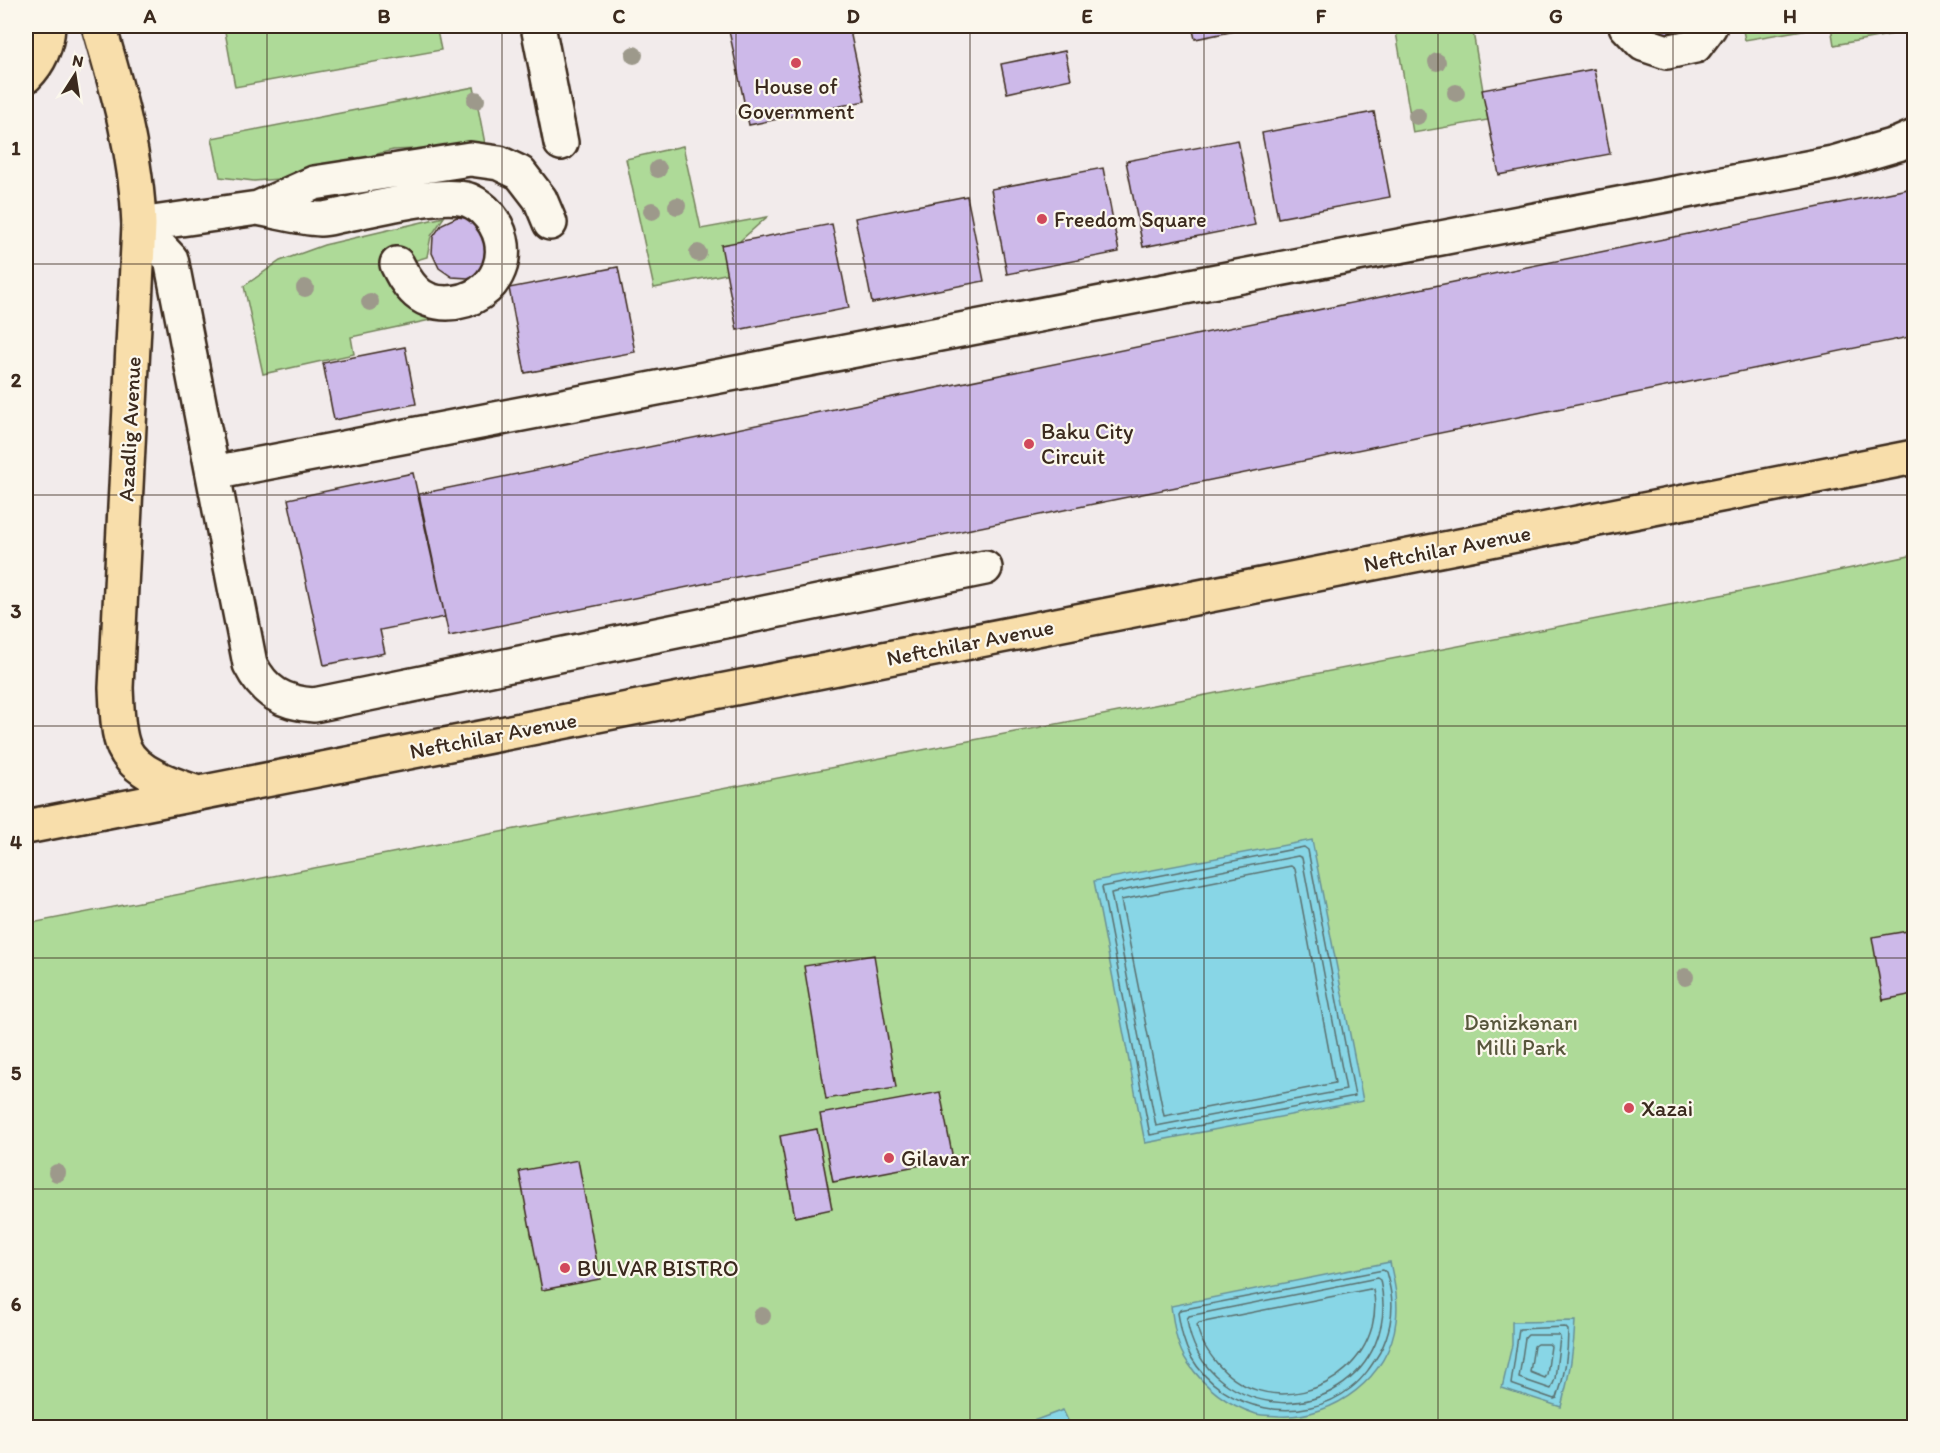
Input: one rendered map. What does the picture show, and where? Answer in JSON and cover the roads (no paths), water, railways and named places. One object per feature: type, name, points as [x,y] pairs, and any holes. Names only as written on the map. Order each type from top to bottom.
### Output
[{"type":"highway","name":"Azadlig Avenue","points":[[99,26],[116,83],[136,175],[139,225],[116,688],[119,724],[124,749],[140,768],[164,782],[198,793]]},
{"type":"highway","name":"Neftchilar Avenue","points":[[26,827],[1914,456]]},
{"type":"lane","points":[[538,26],[561,142]]},
{"type":"lane","points":[[1626,26],[1643,44],[1667,52],[1695,46],[1710,26]]},
{"type":"lane","points":[[213,473],[1833,163],[1914,137]]},
{"type":"lane","points":[[139,225],[258,208],[314,183],[470,159],[499,163],[519,173],[540,199],[549,224]]},
{"type":"lane","points":[[258,208],[322,219],[438,197],[465,199],[483,208],[496,224],[503,244],[500,269],[493,281],[482,293],[461,303],[438,303],[419,295],[404,280],[397,264]]},
{"type":"lane","points":[[139,225],[171,260],[250,664],[263,685],[273,693],[300,704],[314,705],[985,568]]},
{"type":"water","points":[[1312,840],[1363,1101],[1145,1143],[1094,881]]},
{"type":"water","points":[[1390,1262],[1397,1306],[1392,1341],[1383,1360],[1356,1391],[1320,1410],[1300,1415],[1279,1416],[1259,1415],[1246,1410],[1210,1388],[1188,1363],[1181,1350],[1171,1306]]},
{"type":"water","points":[[1575,1321],[1571,1364],[1561,1407],[1502,1388],[1512,1345],[1512,1322]]},
{"type":"water","points":[[1063,1410],[1071,1427],[1017,1427]]},
{"type":"place","name":"House of Government","points":[[796,63]]},
{"type":"place","name":"Freedom Square","points":[[1042,219]]},
{"type":"place","name":"Baku City Circuit","points":[[1029,444]]},
{"type":"place","name":"Xazai","points":[[1629,1108]]},
{"type":"place","name":"Gilavar","points":[[889,1158]]},
{"type":"place","name":"BULVAR BISTRO","points":[[565,1268]]},
{"type":"park label","name":"Dənizkənarı Milli Park","points":[[1521,1034]]}]
